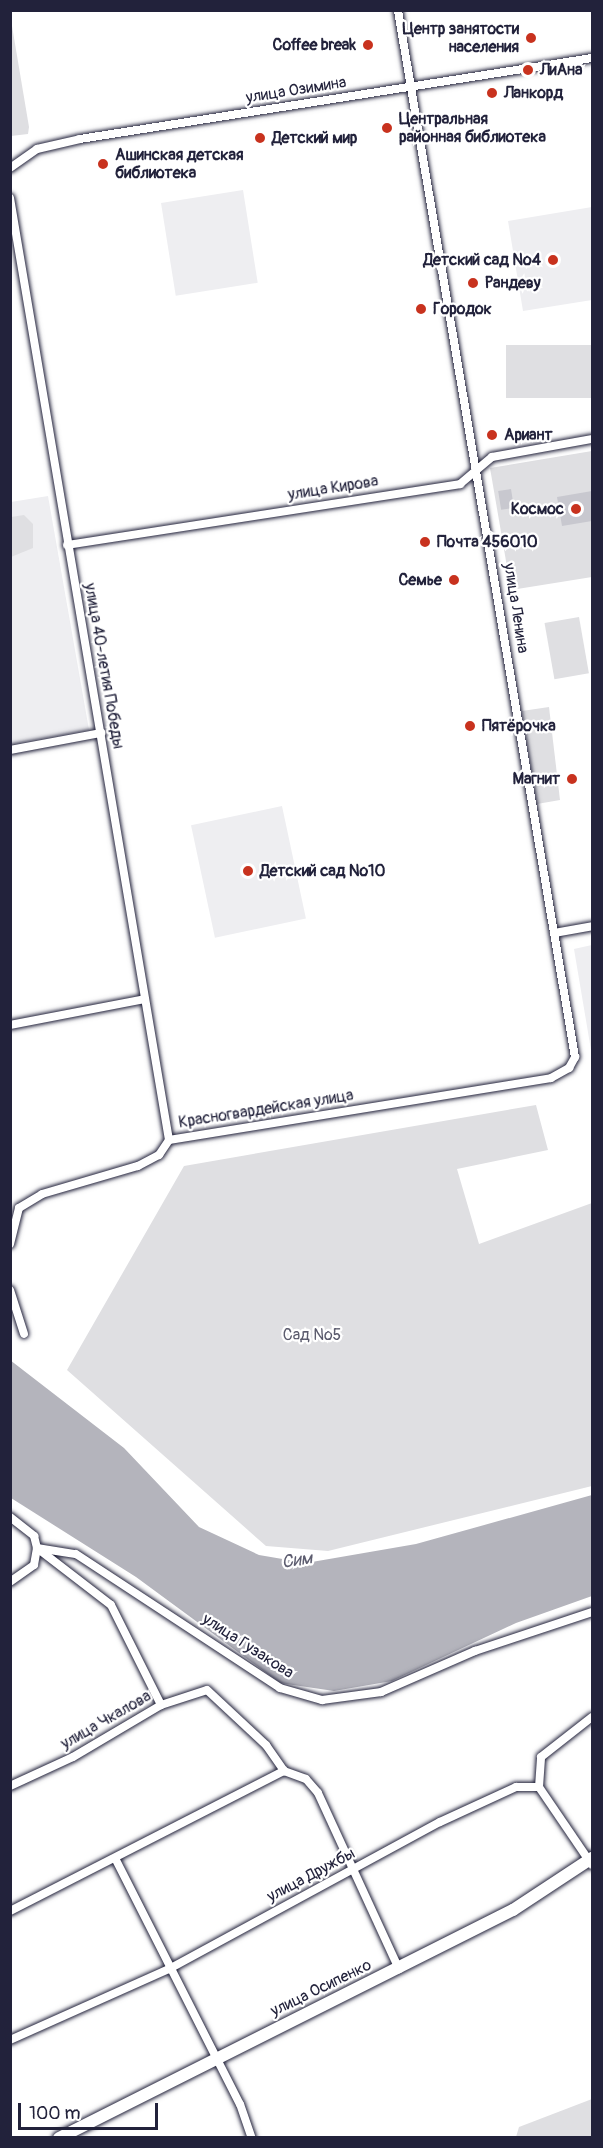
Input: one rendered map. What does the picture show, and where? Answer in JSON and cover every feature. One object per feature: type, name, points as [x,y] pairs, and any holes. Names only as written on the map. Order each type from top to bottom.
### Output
[{"type":"main road","name":"улица Осипенко","points":[[59,2138],[513,1910],[592,1861]]},
{"type":"street","name":"улица Ленина","points":[[398,10],[575,1057],[569,1068]]},
{"type":"street","name":"улица Озимина","points":[[10,168],[24,155],[80,139],[592,58]]},
{"type":"street","name":"улица 40-летия Победы","points":[[10,198],[169,1140]]},
{"type":"street","name":"улица Кирова","points":[[67,545],[460,484],[492,457],[592,440]]},
{"type":"street","points":[[10,750],[101,733]]},
{"type":"street","points":[[554,933],[592,926]]},
{"type":"street","points":[[10,1025],[145,999]]},
{"type":"street","name":"Красногвардейская улица","points":[[10,1244],[19,1209],[27,1203],[42,1194],[138,1166],[159,1155],[169,1140],[552,1078],[569,1068]]},
{"type":"street","points":[[10,1290],[24,1334]]},
{"type":"street","points":[[10,1517],[29,1530],[37,1548],[111,1605],[161,1705]]},
{"type":"street","points":[[10,1581],[34,1565],[37,1548]]},
{"type":"street","name":"улица Гузакова","points":[[37,1548],[76,1554],[280,1688],[322,1700],[381,1692],[475,1651],[592,1612]]},
{"type":"street","name":"улица Чкалова","points":[[10,1786],[73,1757],[161,1705],[207,1690],[284,1771]]},
{"type":"street","points":[[592,1717],[541,1757],[539,1787],[592,1861]]},
{"type":"street","points":[[10,1911],[116,1860],[284,1771],[306,1779],[318,1793],[350,1871],[375,1907],[399,1969]]},
{"type":"street","name":"улица Дружбы","points":[[10,2040],[169,1968],[350,1871],[516,1787],[539,1787]]},
{"type":"street","points":[[116,1860],[215,2058],[252,2138]]},
{"type":"shaded area","points":[[243,190],[258,283],[176,296],[161,203]]},
{"type":"shaded area","name":"Детский сад №4","points":[[592,207],[592,300],[523,311],[508,221]]},
{"type":"shaded area","points":[[48,496],[89,730],[11,744],[11,502]]},
{"type":"shaded area","name":"Детский сад №10","points":[[282,806],[306,918],[215,938],[191,825]]},
{"type":"shaded area","points":[[592,945],[592,1056],[574,949]]},
{"type":"shaded area","points":[[10,1360],[124,1448],[199,1527],[259,1555],[306,1563],[416,1544],[592,1495],[592,1596],[516,1623],[392,1681],[334,1691],[280,1683],[136,1577],[11,1498]]},
{"type":"green space","points":[[11,20],[29,127],[28,134],[11,136]]},
{"type":"green space","points":[[506,345],[592,345],[592,398],[506,398]]},
{"type":"green space","points":[[592,451],[592,577],[511,590],[490,468]]},
{"type":"green space","points":[[24,515],[33,524],[33,548],[11,557],[11,517]]},
{"type":"green space","points":[[579,617],[589,673],[554,679],[545,623]]},
{"type":"green space","points":[[549,707],[560,800],[537,804],[522,711]]},
{"type":"green space","name":"Сад №5","points":[[536,1105],[548,1150],[457,1169],[479,1244],[592,1203],[592,1486],[328,1551],[266,1546],[67,1370],[184,1166]]},
{"type":"green space","points":[[592,2099],[592,2137],[516,2137],[519,2127]]},
{"type":"building","points":[[511,489],[514,508],[501,510],[498,491]]},
{"type":"building","name":"Космос","points":[[592,491],[592,521],[562,526],[557,497]]},
{"type":"place","name":"Центр занятости населения","points":[[531,38]]},
{"type":"place","name":"Coffee break","points":[[368,45]]},
{"type":"place","name":"ЛиАна","points":[[528,70]]},
{"type":"place","name":"Ланкорд","points":[[492,93]]},
{"type":"place","name":"Центральная районная библиотека","points":[[387,128]]},
{"type":"place","name":"Детский мир","points":[[260,138]]},
{"type":"place","name":"Ашинская детская библиотека","points":[[103,164]]},
{"type":"place","name":"Детский сад №4","points":[[553,260]]},
{"type":"place","name":"Рандеву","points":[[473,283]]},
{"type":"place","name":"Городок","points":[[421,309]]},
{"type":"place","name":"Ариант","points":[[492,435]]},
{"type":"place","name":"Космос","points":[[576,509]]},
{"type":"place","name":"Почта 456010","points":[[425,542]]},
{"type":"place","name":"Семье","points":[[454,580]]},
{"type":"place","name":"Пятёрочка","points":[[470,726]]},
{"type":"place","name":"Магнит","points":[[572,779]]},
{"type":"place","name":"Детский сад №10","points":[[248,871]]},
{"type":"water label","name":"Сим","points":[[297,1561]]}]
